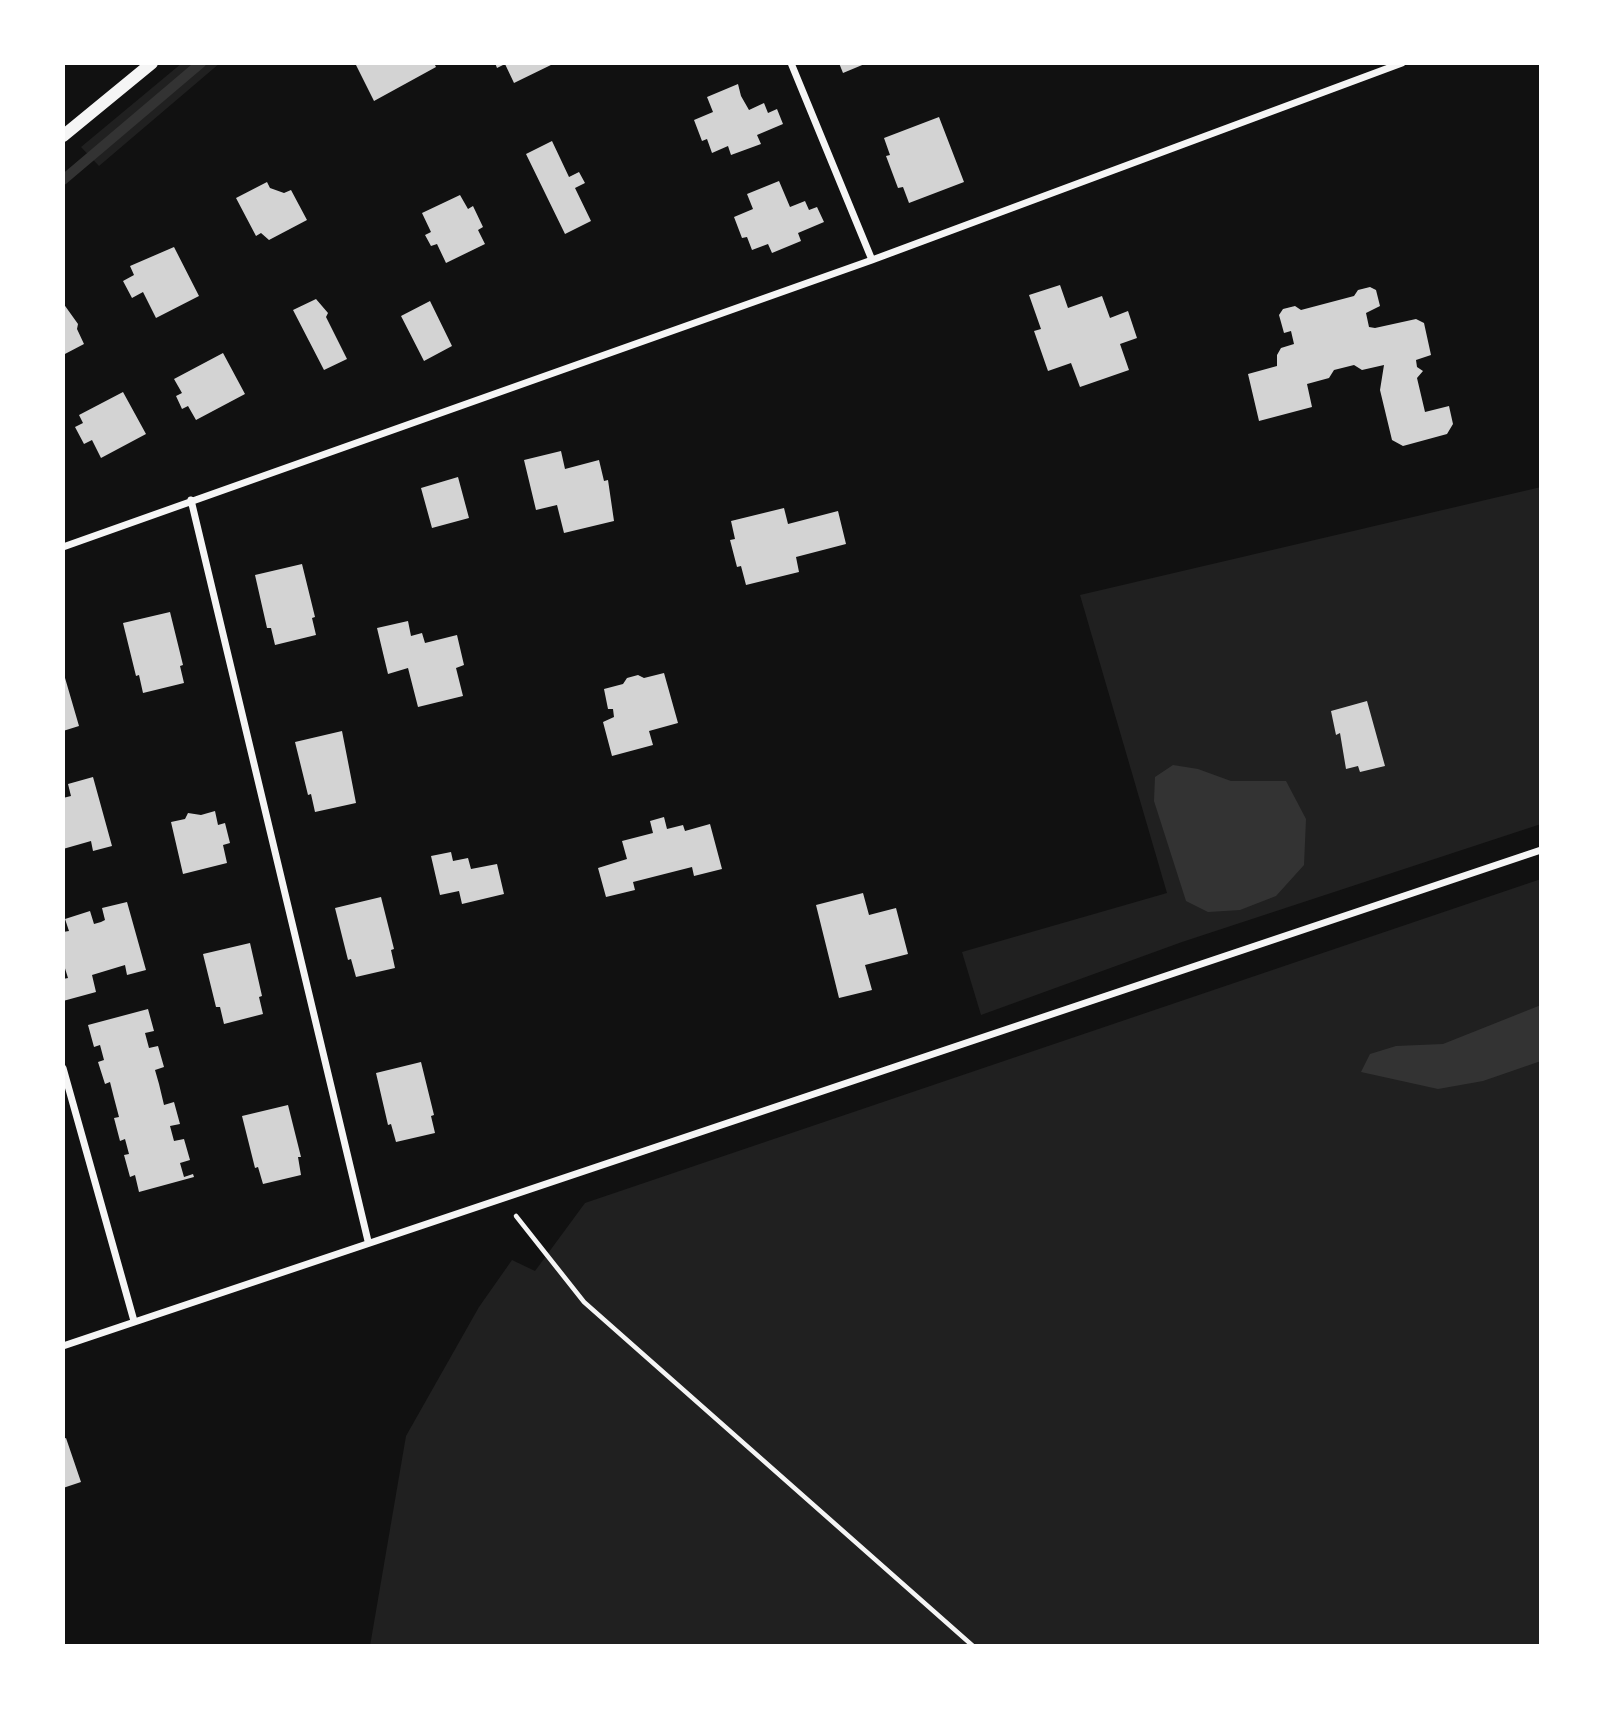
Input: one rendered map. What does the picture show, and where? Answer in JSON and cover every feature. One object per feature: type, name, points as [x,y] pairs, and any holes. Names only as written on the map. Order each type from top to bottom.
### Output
[{"type":"street","points":[[63,136],[152,63]]},
{"type":"street","points":[[791,63],[872,260]]},
{"type":"street","points":[[63,547],[191,499],[872,260],[1402,63]]},
{"type":"street","points":[[191,499],[368,1241]]},
{"type":"street","points":[[63,1346],[368,1241],[1541,850]]},
{"type":"street","points":[[63,1068],[134,1321]]},
{"type":"path","points":[[503,1198],[584,1302],[973,1646]]},
{"type":"shaded area","points":[[182,63],[220,63],[99,166],[81,147]]},
{"type":"shaded area","points":[[1541,487],[1541,824],[1182,942],[981,1015],[962,952],[1167,893],[1080,595]]},
{"type":"shaded area","points":[[1173,765],[1198,769],[1231,781],[1286,781],[1306,819],[1304,865],[1276,896],[1240,910],[1208,912],[1186,901],[1154,801],[1155,777]]},
{"type":"shaded area","points":[[1541,879],[1541,1646],[370,1646],[406,1436],[479,1307],[512,1260],[535,1271],[585,1203]]},
{"type":"shaded area","points":[[1541,1005],[1541,1061],[1483,1081],[1438,1089],[1361,1072],[1370,1054],[1396,1046],[1443,1044]]},
{"type":"building","points":[[434,63],[436,67],[374,101],[356,65]]},
{"type":"building","points":[[495,63],[555,63],[514,83],[505,64],[497,68]]},
{"type":"building","points":[[839,63],[867,63],[843,73]]},
{"type":"building","points":[[738,84],[749,110],[764,103],[768,113],[777,109],[783,124],[757,135],[761,144],[731,155],[728,146],[712,153],[707,139],[702,141],[694,120],[713,112],[707,97]]},
{"type":"building","points":[[939,117],[964,182],[909,203],[903,187],[898,188],[886,156],[890,155],[884,138]]},
{"type":"building","points":[[552,141],[569,177],[579,172],[585,183],[575,188],[591,221],[565,234],[526,154]]},
{"type":"building","points":[[779,181],[790,207],[805,201],[809,210],[817,207],[824,222],[798,233],[801,241],[772,253],[768,244],[752,250],[747,237],[742,238],[734,217],[753,209],[747,194]]},
{"type":"building","points":[[267,182],[270,188],[284,193],[291,190],[307,220],[269,240],[261,233],[256,236],[236,198]]},
{"type":"building","points":[[460,195],[468,209],[473,206],[483,227],[478,230],[485,244],[446,263],[437,244],[431,246],[425,235],[431,232],[422,213]]},
{"type":"building","points":[[174,247],[199,296],[156,318],[143,292],[132,298],[123,281],[134,275],[130,266]]},
{"type":"building","points":[[1060,285],[1068,308],[1102,296],[1110,318],[1128,311],[1137,338],[1120,344],[1129,370],[1080,387],[1071,363],[1048,371],[1034,331],[1041,329],[1029,295]]},
{"type":"building","points":[[1370,287],[1376,290],[1380,306],[1366,313],[1369,327],[1416,319],[1424,323],[1431,355],[1416,360],[1417,367],[1423,371],[1417,378],[1425,412],[1449,406],[1453,424],[1447,434],[1403,446],[1392,440],[1380,390],[1384,365],[1362,370],[1354,365],[1334,370],[1329,378],[1307,384],[1312,407],[1259,421],[1248,374],[1277,366],[1277,355],[1281,348],[1294,344],[1291,331],[1284,333],[1279,315],[1283,309],[1295,306],[1301,310],[1354,296],[1358,290]]},
{"type":"building","points":[[316,299],[328,313],[326,317],[347,359],[324,370],[293,310]]},
{"type":"building","points":[[430,301],[452,346],[424,361],[401,316]]},
{"type":"building","points":[[63,303],[78,324],[77,329],[84,344],[63,355]]},
{"type":"building","points":[[223,353],[245,394],[196,420],[188,406],[182,409],[176,396],[182,393],[174,379]]},
{"type":"building","points":[[123,392],[146,434],[101,458],[92,440],[84,444],[75,427],[83,423],[79,415]]},
{"type":"building","points":[[561,451],[565,469],[599,460],[604,481],[608,480],[614,521],[564,533],[557,505],[536,510],[524,460]]},
{"type":"building","points":[[458,477],[469,518],[432,528],[421,488]]},
{"type":"building","points":[[784,508],[788,524],[838,511],[846,544],[796,557],[799,572],[746,585],[741,566],[737,567],[730,540],[735,539],[731,521]]},
{"type":"building","points":[[302,564],[315,617],[312,618],[316,635],[275,645],[271,628],[267,628],[255,575]]},
{"type":"building","points":[[170,612],[183,665],[180,666],[184,683],[143,693],[123,623]]},
{"type":"building","points":[[408,621],[411,636],[422,633],[425,643],[457,635],[464,665],[456,668],[463,696],[418,707],[408,668],[388,674],[377,628]]},
{"type":"building","points":[[63,671],[79,726],[63,731]]},
{"type":"building","points":[[664,673],[678,723],[649,731],[653,745],[612,756],[603,722],[614,717],[613,709],[608,709],[604,689],[623,684],[627,678],[638,675],[644,678]]},
{"type":"building","points":[[1367,701],[1385,766],[1360,772],[1358,766],[1346,769],[1340,733],[1336,735],[1331,711]]},
{"type":"building","points":[[342,731],[356,803],[315,812],[295,742]]},
{"type":"building","points":[[93,777],[112,846],[93,851],[91,841],[63,849],[63,798],[71,796],[68,784]]},
{"type":"building","points":[[215,811],[218,825],[225,823],[230,843],[223,845],[227,863],[183,874],[171,822],[185,819],[188,813],[201,815]]},
{"type":"building","points":[[664,817],[667,829],[683,825],[685,831],[710,824],[722,869],[694,876],[692,867],[633,882],[635,890],[606,897],[598,868],[627,859],[622,841],[653,833],[650,821]]},
{"type":"building","points":[[451,852],[453,861],[468,858],[471,869],[497,864],[504,894],[462,904],[459,891],[440,895],[431,856]]},
{"type":"building","points":[[863,893],[869,915],[896,908],[908,954],[865,965],[872,990],[839,998],[816,905]]},
{"type":"building","points":[[381,897],[394,949],[391,950],[395,968],[356,977],[351,959],[348,960],[335,908]]},
{"type":"building","points":[[127,902],[146,970],[127,975],[125,965],[92,975],[96,992],[63,1001],[63,979],[68,978],[63,962],[63,932],[69,931],[65,919],[90,911],[94,924],[105,920],[102,908]]},
{"type":"building","points":[[250,943],[262,996],[259,997],[263,1014],[224,1024],[220,1007],[216,1007],[203,954]]},
{"type":"building","points":[[148,1009],[154,1031],[145,1033],[149,1048],[158,1046],[164,1067],[155,1070],[164,1105],[174,1102],[180,1124],[170,1126],[174,1141],[184,1139],[190,1160],[180,1163],[184,1177],[193,1174],[194,1177],[139,1192],[135,1175],[130,1177],[124,1155],[129,1154],[125,1139],[120,1141],[114,1118],[119,1117],[110,1082],[105,1084],[98,1062],[104,1060],[100,1045],[94,1047],[88,1025]]},
{"type":"building","points":[[421,1062],[434,1115],[431,1116],[435,1133],[396,1142],[391,1124],[388,1125],[376,1073]]},
{"type":"building","points":[[288,1105],[301,1157],[298,1157],[301,1175],[263,1184],[258,1167],[255,1168],[242,1116]]},
{"type":"building","points":[[66,1438],[81,1482],[63,1488],[63,1439]]},
{"type":"waterway","points":[[63,180],[201,63]]}]
